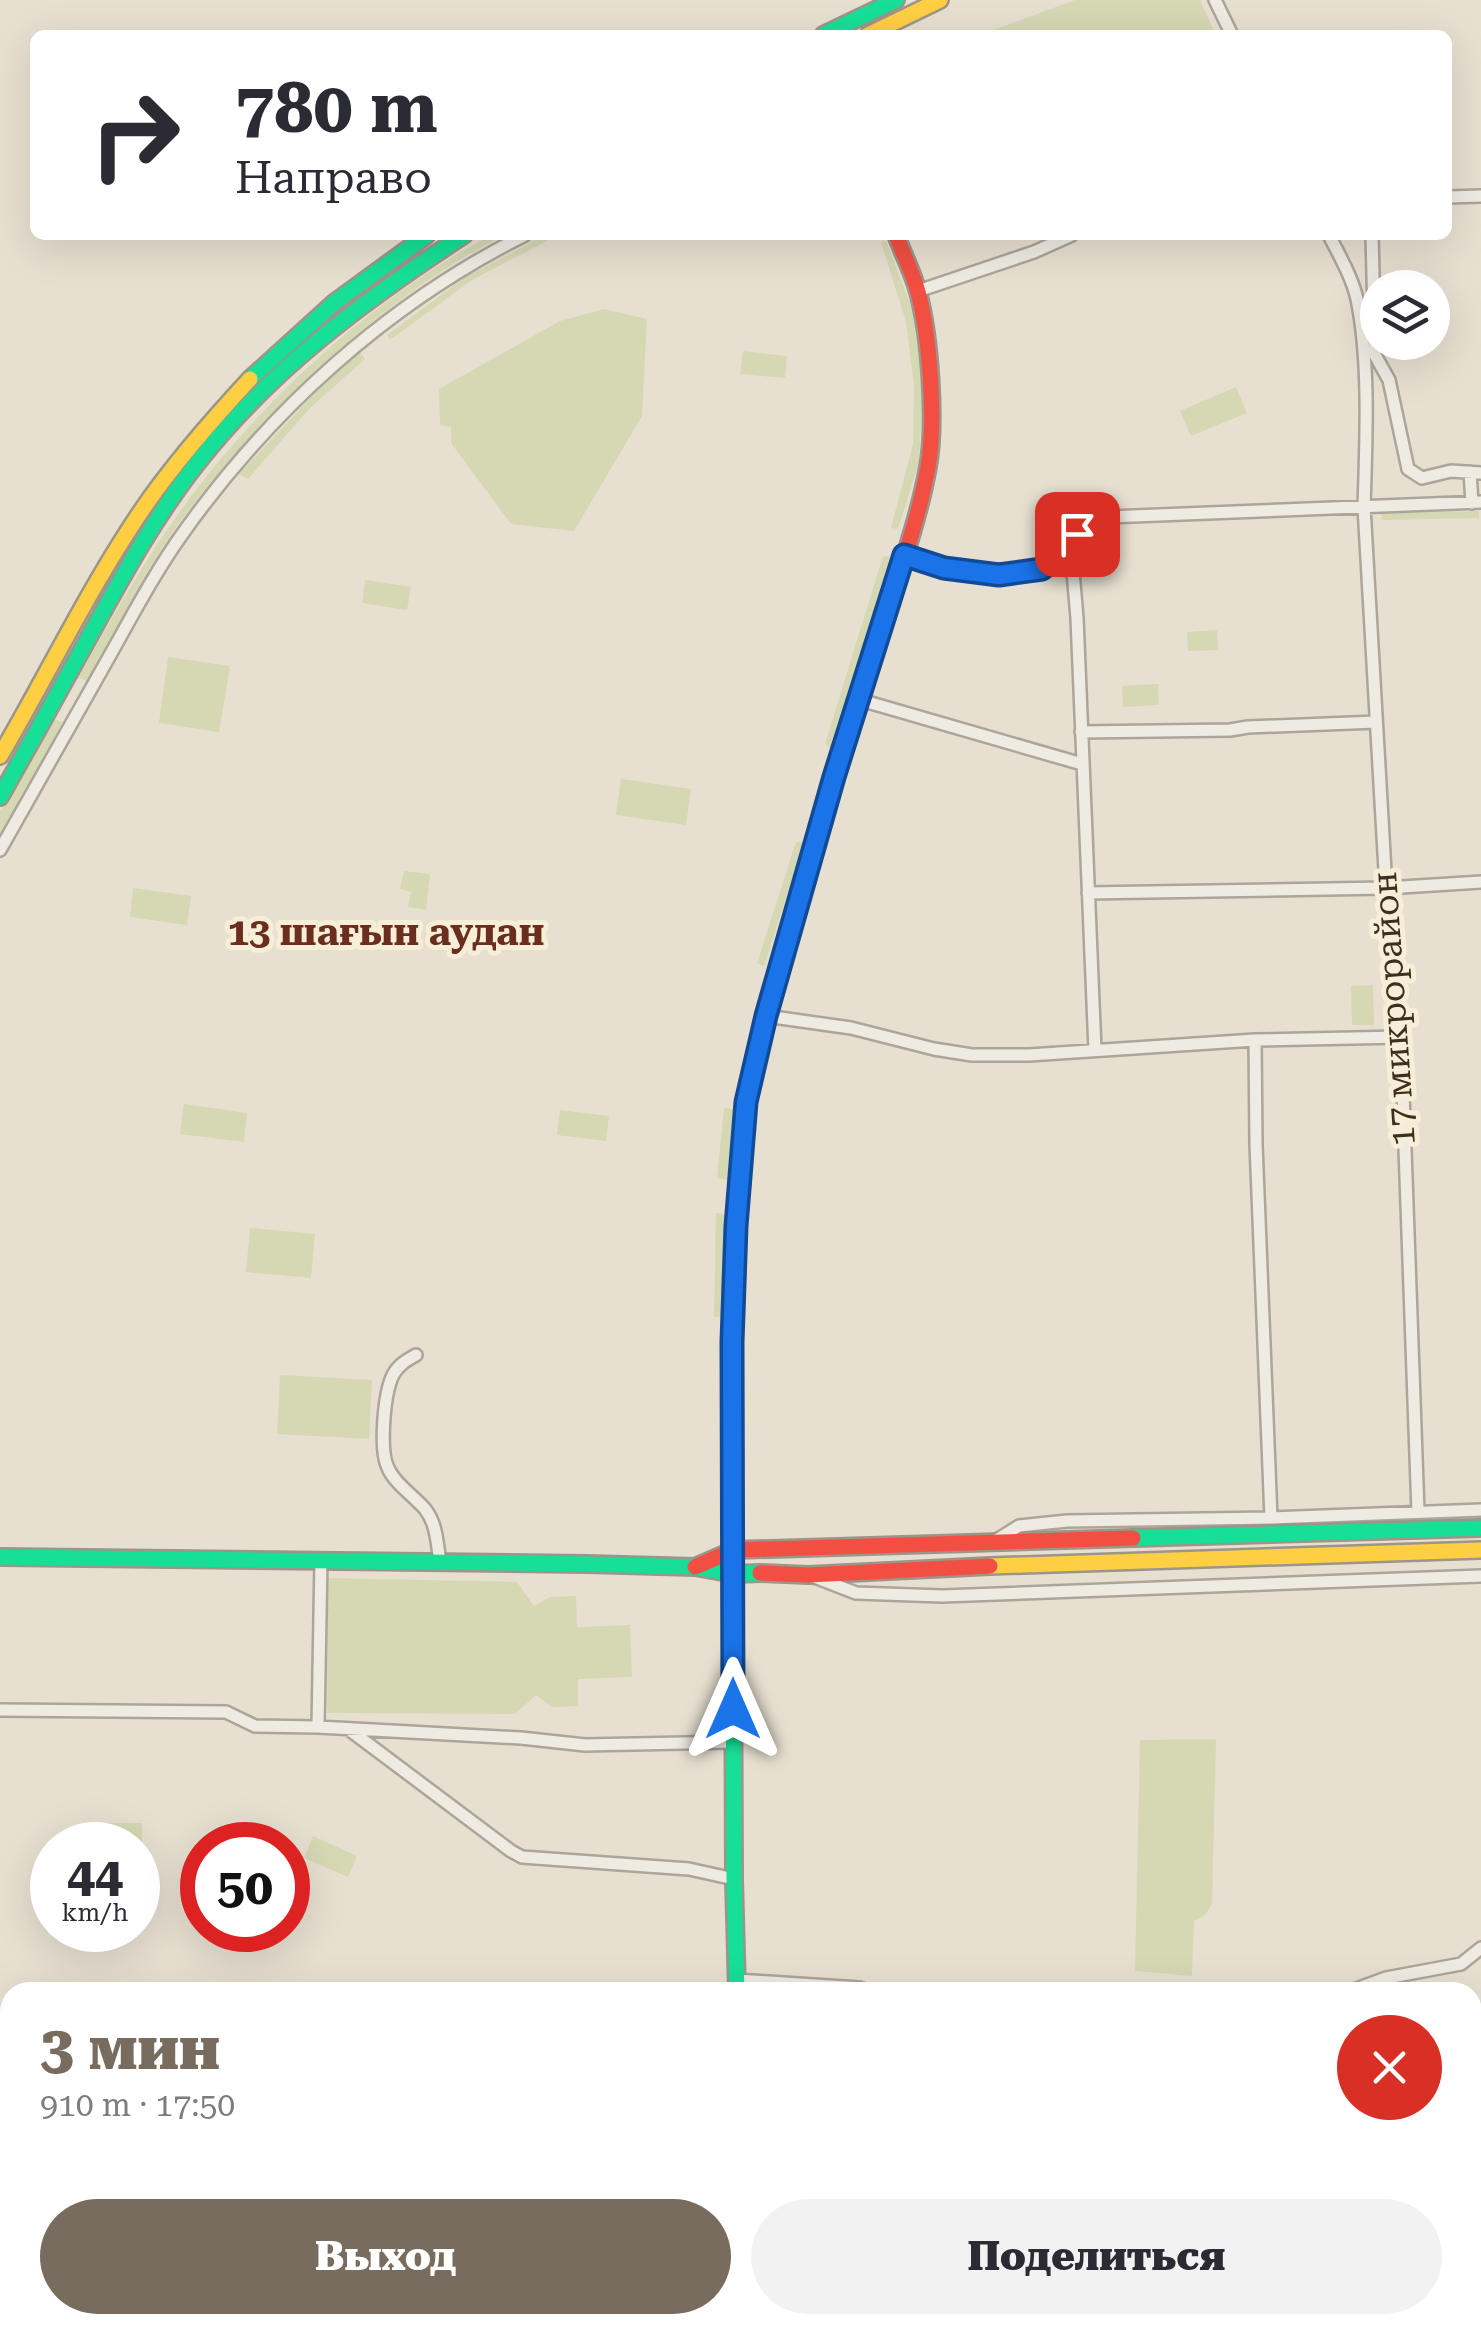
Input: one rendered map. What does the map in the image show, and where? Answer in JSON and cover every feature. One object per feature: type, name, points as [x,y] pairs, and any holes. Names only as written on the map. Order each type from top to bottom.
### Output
[{"type":"main road","points":[[833,30],[896,0]]},
{"type":"main road","points":[[878,30],[940,0]]},
{"type":"main road","points":[[0,755],[113,556],[191,446],[243,385],[308,322],[377,267],[419,240]]},
{"type":"main road","points":[[0,797],[147,534],[199,461],[256,398],[322,338],[456,240]]},
{"type":"main road","points":[[737,1982],[732,1342],[746,1102],[766,1016],[857,700],[922,496],[932,429],[927,347],[918,291],[898,240]]},
{"type":"main road","points":[[695,1566],[734,1550],[1481,1528]]},
{"type":"main road","points":[[0,1556],[695,1566],[734,1574],[808,1575],[1481,1550]]},
{"type":"street","points":[[1215,0],[1230,30]]},
{"type":"street","points":[[1452,197],[1481,196]]},
{"type":"street","points":[[0,850],[141,600],[182,534],[225,478],[274,422],[346,354],[389,319],[480,258],[515,240]]},
{"type":"street","points":[[918,291],[1061,240]]},
{"type":"street","name":"17 микрорайон","points":[[1331,240],[1356,295],[1362,335],[1364,507],[1376,722],[1386,888],[1402,1037],[1418,1512]]},
{"type":"street","points":[[1094,1050],[1071,548],[1083,518],[1476,502],[1476,472],[1451,471],[1422,478],[1408,469],[1390,380],[1375,356],[1372,240]]},
{"type":"street","points":[[904,555],[944,568],[999,575],[1042,569],[1071,548]]},
{"type":"street","points":[[857,700],[1082,764]]},
{"type":"street","points":[[1082,732],[1230,730],[1376,722]]},
{"type":"street","points":[[1088,892],[1386,888],[1481,882]]},
{"type":"street","points":[[766,1016],[851,1028],[934,1050],[972,1055],[1029,1055],[1255,1040],[1402,1037]]},
{"type":"street","points":[[1255,1040],[1270,1518]]},
{"type":"street","points":[[416,1355],[394,1371],[386,1394],[385,1457],[388,1470],[432,1520],[440,1562]]},
{"type":"street","points":[[990,1544],[1019,1526],[1067,1521],[1481,1510]]},
{"type":"street","points":[[318,1727],[321,1560]]},
{"type":"street","points":[[808,1575],[856,1592],[942,1596],[1481,1576]]},
{"type":"street","points":[[0,1710],[226,1712],[255,1726],[521,1738],[585,1745],[733,1742]]},
{"type":"street","points":[[349,1729],[522,1857],[675,1867],[734,1879]]},
{"type":"street","points":[[1375,1982],[1461,1964],[1481,1948]]},
{"type":"green space","points":[[1075,0],[1200,0],[1214,30],[994,30]]},
{"type":"green space","points":[[482,240],[495,240],[433,277],[367,326],[305,381],[248,440],[164,545],[87,681],[78,678],[170,525],[236,441],[336,342],[450,258]]},
{"type":"green space","points":[[536,240],[548,240],[472,280],[390,340],[387,335],[464,278]]},
{"type":"green space","points":[[886,241],[912,308],[923,386],[919,462],[898,529],[891,528],[913,444],[914,384],[906,322],[881,242]]},
{"type":"green space","points":[[604,309],[647,319],[642,416],[574,531],[511,524],[451,443],[451,427],[440,425],[439,389],[560,321]]},
{"type":"green space","points":[[359,351],[365,359],[309,409],[248,479],[239,474],[316,392]]},
{"type":"green space","points":[[743,351],[787,356],[785,378],[740,374]]},
{"type":"green space","points":[[1236,387],[1247,413],[1191,436],[1180,411]]},
{"type":"green space","points":[[1479,511],[1479,518],[1382,520],[1381,513]]},
{"type":"green space","points":[[883,556],[890,557],[831,748],[825,744]]},
{"type":"green space","points":[[365,580],[411,587],[407,610],[362,603]]},
{"type":"green space","points":[[1217,630],[1218,650],[1188,651],[1187,632]]},
{"type":"green space","points":[[168,657],[230,666],[219,732],[159,723]]},
{"type":"green space","points":[[1158,684],[1159,705],[1123,707],[1122,686]]},
{"type":"green space","points":[[53,719],[62,722],[53,742],[0,836],[0,811]]},
{"type":"green space","points":[[621,779],[691,789],[686,825],[616,815]]},
{"type":"green space","points":[[796,842],[804,843],[764,966],[757,963]]},
{"type":"green space","points":[[404,871],[430,874],[426,910],[408,907],[411,892],[400,889]]},
{"type":"green space","points":[[133,888],[191,896],[187,925],[130,917]]},
{"type":"green space","points":[[1373,985],[1374,1025],[1352,1025],[1351,986]]},
{"type":"green space","points":[[184,1104],[247,1113],[244,1142],[180,1134]]},
{"type":"green space","points":[[724,1108],[734,1109],[727,1180],[717,1178]]},
{"type":"green space","points":[[560,1110],[609,1116],[606,1141],[557,1135]]},
{"type":"green space","points":[[716,1213],[726,1214],[723,1317],[714,1317]]},
{"type":"green space","points":[[250,1228],[315,1234],[311,1278],[246,1272]]},
{"type":"green space","points":[[280,1375],[372,1380],[369,1439],[277,1434]]},
{"type":"green space","points":[[328,1578],[517,1582],[534,1606],[550,1597],[576,1596],[577,1627],[630,1625],[632,1677],[578,1679],[578,1706],[552,1707],[536,1695],[515,1714],[327,1713]]},
{"type":"green space","points":[[1216,1739],[1212,1904],[1205,1915],[1194,1921],[1192,1976],[1135,1971],[1140,1740]]},
{"type":"green space","points":[[313,1836],[357,1856],[348,1877],[310,1861]]},
{"type":"traffic: fast","points":[[833,30],[896,0]]},
{"type":"traffic: fast","points":[[250,379],[335,302],[420,240]]},
{"type":"traffic: fast","points":[[0,797],[140,547],[198,462],[288,366],[391,284],[457,240]]},
{"type":"traffic: fast","points":[[737,1982],[732,1342],[746,1101],[834,777],[881,629]]},
{"type":"traffic: fast","points":[[1133,1538],[1481,1528]]},
{"type":"traffic: fast","points":[[0,1557],[587,1564],[760,1573]]},
{"type":"traffic: slow","points":[[878,30],[940,0]]},
{"type":"traffic: slow","points":[[0,756],[86,600],[142,510],[193,443],[250,379]]},
{"type":"traffic: slow","points":[[990,1566],[1481,1550]]},
{"type":"traffic: jam","points":[[881,629],[919,508],[931,427],[926,332],[913,278],[898,240]]},
{"type":"traffic: jam","points":[[695,1567],[734,1550],[1133,1538]]},
{"type":"traffic: jam","points":[[760,1573],[808,1575],[990,1566]]},
{"type":"district","name":"13 шағын аудан","points":[[386,932]]},
{"type":"route","points":[[733,1709],[732,1342],[746,1102],[766,1016],[842,751],[904,555],[944,568],[999,575],[1042,569],[1071,548],[1077,534]]}]
